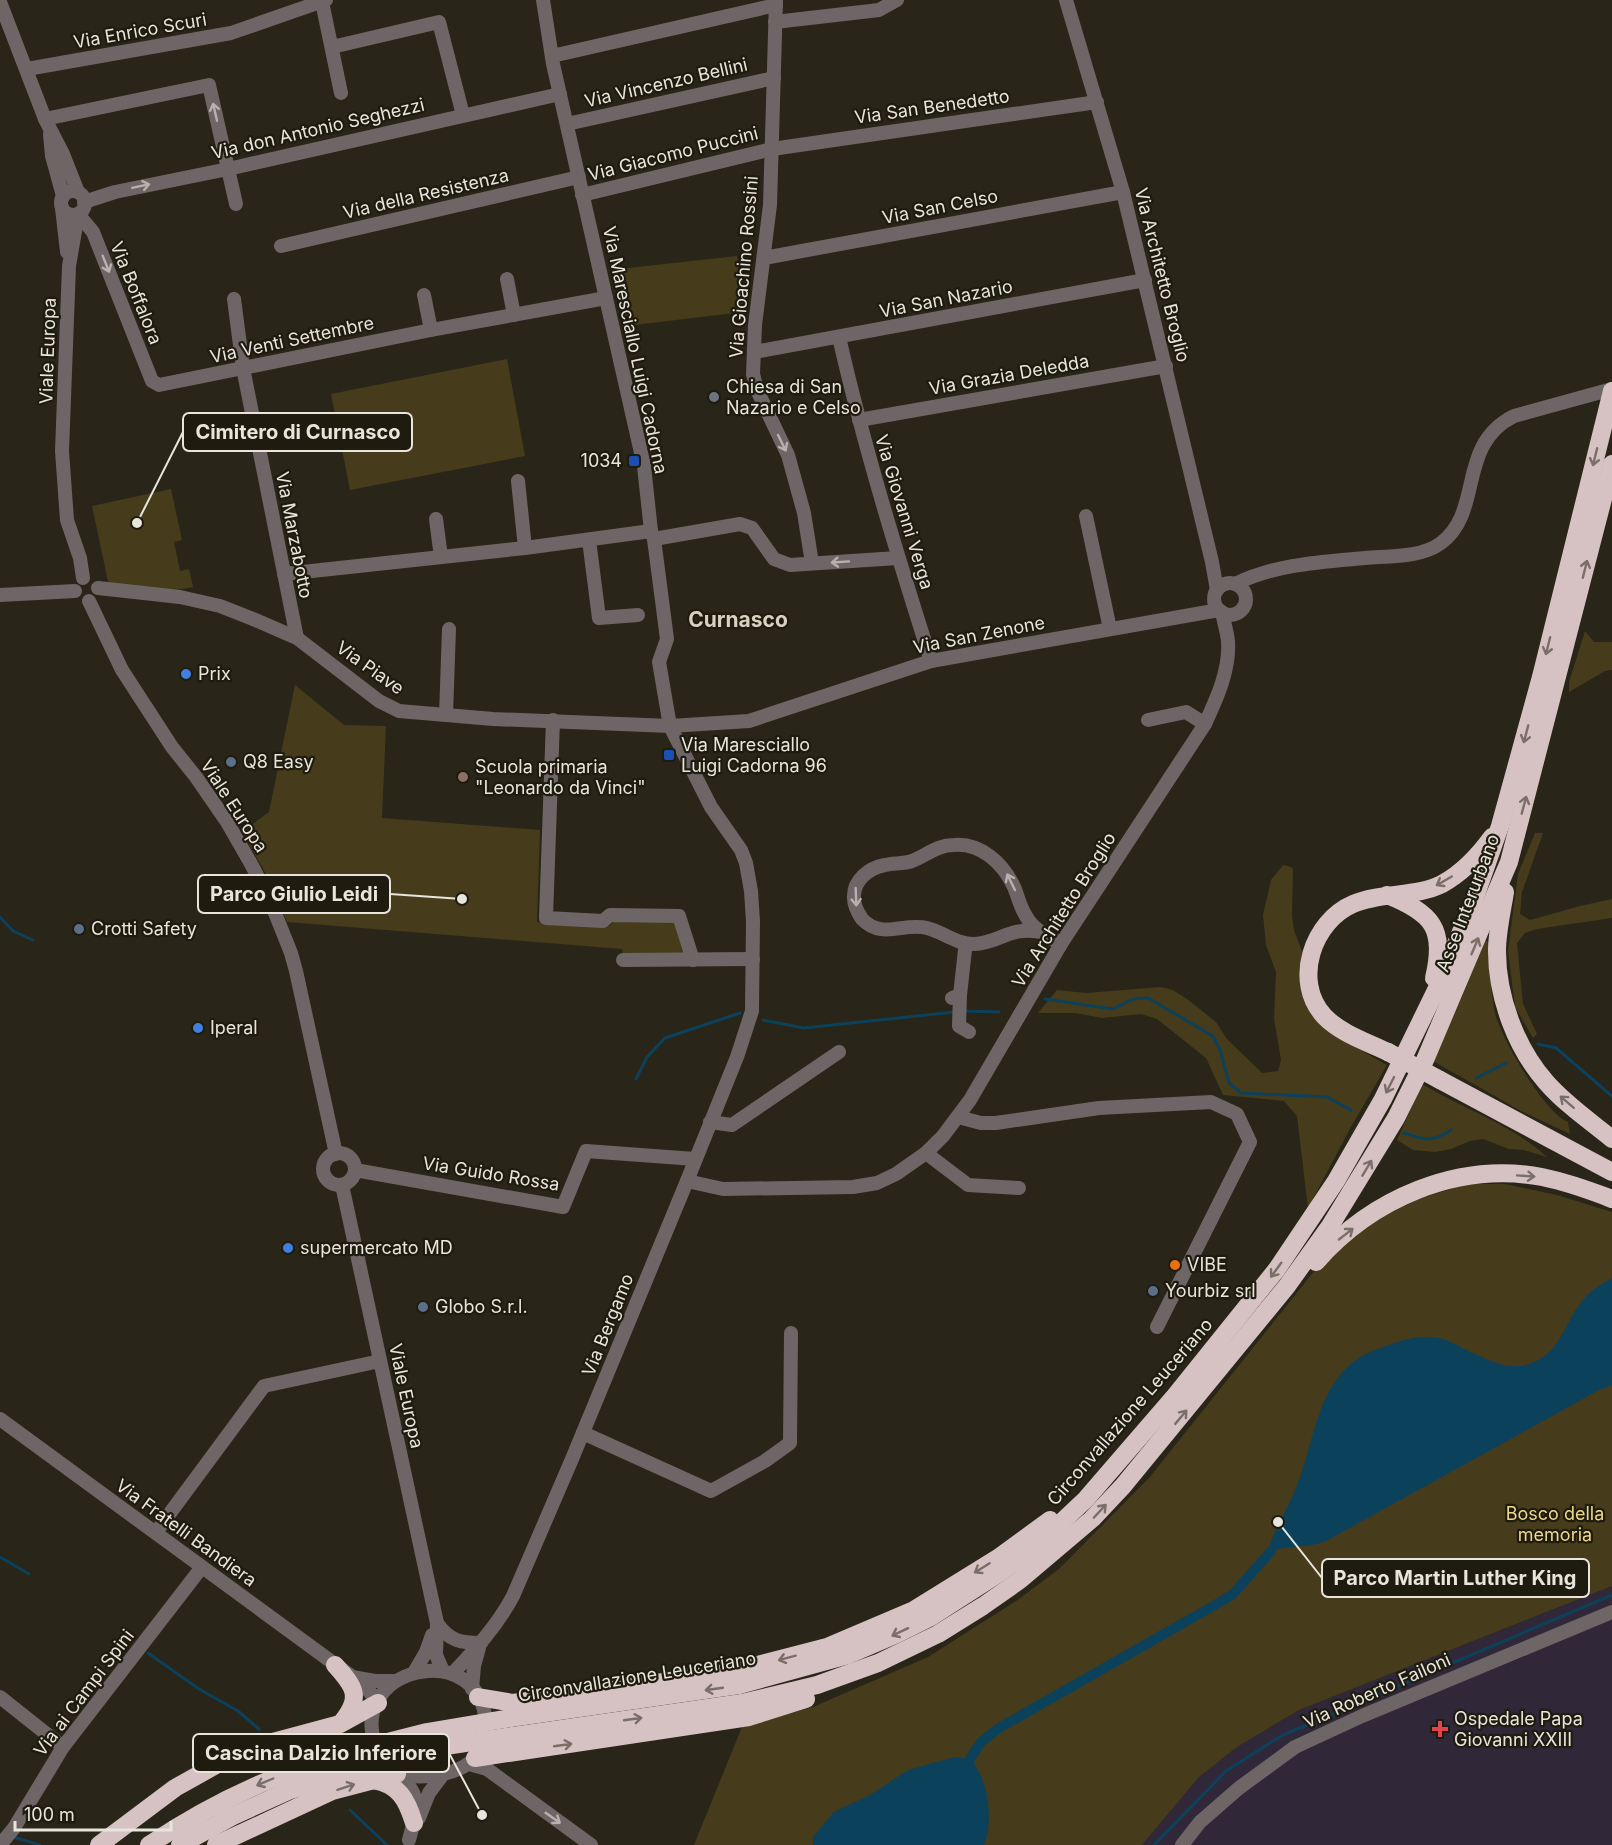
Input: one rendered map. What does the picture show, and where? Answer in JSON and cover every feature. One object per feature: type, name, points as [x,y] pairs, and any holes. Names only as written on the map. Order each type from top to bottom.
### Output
[{"type":"highway","name":"Asse Interurbano","points":[[1426,1014],[1473,903],[1500,826],[1541,677],[1611,393]]},
{"type":"highway","name":"Asse Interurbano","points":[[1287,1286],[1330,1226],[1396,1118],[1452,1000],[1509,862],[1612,464]]},
{"type":"highway","points":[[1500,826],[1468,865],[1442,884],[1350,904],[1336,914],[1323,928],[1313,945],[1309,972],[1314,998],[1324,1015],[1344,1030],[1612,1172]]},
{"type":"highway","points":[[1509,862],[1497,951],[1501,988],[1518,1040],[1545,1082],[1563,1100],[1612,1139]]},
{"type":"highway","points":[[1385,895],[1419,910],[1431,923],[1438,940],[1437,968],[1426,1014]]},
{"type":"highway","name":"Circonvallazione Leuceriano","points":[[149,1845],[208,1808],[273,1779],[365,1765],[427,1732],[740,1685],[848,1655],[931,1617],[1002,1572],[1031,1551],[1086,1499],[1190,1379],[1277,1269],[1354,1150],[1426,1014]]},
{"type":"highway","points":[[1287,1286],[1301,1278],[1329,1246],[1380,1207],[1409,1193],[1444,1181],[1497,1175],[1540,1177],[1566,1183],[1612,1199]]},
{"type":"highway","name":"Circonvallazione Leuceriano","points":[[180,1845],[233,1816],[288,1791],[365,1765],[432,1748],[752,1701],[817,1685],[878,1662],[938,1634],[983,1606],[1057,1551],[1092,1519],[1143,1462],[1287,1286]]},
{"type":"highway","points":[[475,1693],[513,1703],[726,1672],[827,1647],[914,1610],[998,1558],[1054,1517],[1088,1484],[1112,1470]]},
{"type":"highway","points":[[472,1761],[749,1717],[820,1695],[915,1655],[938,1634]]},
{"type":"highway","points":[[335,1665],[348,1680],[355,1696],[352,1708],[340,1724]]},
{"type":"highway","points":[[99,1845],[175,1788],[216,1765],[258,1746],[340,1724],[378,1703]]},
{"type":"highway","points":[[365,1765],[398,1774]]},
{"type":"highway","points":[[365,1765],[403,1795],[410,1836]]},
{"type":"highway","points":[[216,1845],[332,1791],[365,1765]]},
{"type":"street","name":"Via Maresciallo Luigi Cadorna","points":[[543,0],[552,56],[582,195],[645,466],[667,639],[659,662],[670,726],[711,807],[741,850],[746,863],[751,891],[752,1011]]},
{"type":"street","points":[[775,22],[879,10],[897,0]]},
{"type":"street","name":"Via Architetto Broglio","points":[[1066,0],[1123,192],[1212,562],[1218,602],[1228,641]]},
{"type":"street","points":[[324,1],[341,93]]},
{"type":"street","name":"Via Enrico Scuri","points":[[27,69],[231,33],[324,1]]},
{"type":"street","name":"Via Boffalora","points":[[0,2],[47,124],[63,154],[152,381],[159,385]]},
{"type":"street","points":[[552,56],[776,2]]},
{"type":"street","name":"Via Gioachino Rossini","points":[[776,2],[771,205],[753,374],[757,390],[788,455],[804,513],[812,563]]},
{"type":"street","points":[[332,47],[439,22],[463,115]]},
{"type":"street","name":"Via Vincenzo Bellini","points":[[567,124],[774,78]]},
{"type":"street","points":[[47,124],[209,85],[236,204]]},
{"type":"street","name":"Via don Antonio Seghezzi","points":[[80,202],[115,192],[228,169],[560,94]]},
{"type":"street","name":"Via San Benedetto","points":[[772,149],[1097,102]]},
{"type":"street","name":"Via Boffalora","points":[[47,124],[62,202]]},
{"type":"street","name":"Via Giacomo Puccini","points":[[582,195],[772,149]]},
{"type":"street","name":"Via della Resistenza","points":[[281,246],[579,177]]},
{"type":"street","points":[[69,191],[80,202],[66,213],[62,202],[69,191]]},
{"type":"street","name":"Via San Celso","points":[[764,258],[1123,192]]},
{"type":"street","name":"Viale Europa","points":[[62,202],[69,266]]},
{"type":"street","name":"Viale Europa","points":[[80,202],[69,266],[62,451],[67,520],[80,558],[83,578]]},
{"type":"street","points":[[507,279],[514,315]]},
{"type":"street","name":"Via San Nazario","points":[[754,352],[1145,280]]},
{"type":"street","points":[[424,295],[431,330]]},
{"type":"street","name":"Via Venti Settembre","points":[[159,385],[431,330],[606,298]]},
{"type":"street","name":"Via Marzabotto","points":[[234,299],[243,368],[297,638]]},
{"type":"street","name":"Via Giovanni Verga","points":[[839,337],[859,420],[898,558],[931,660]]},
{"type":"street","name":"Via Grazia Deledda","points":[[859,420],[1166,366]]},
{"type":"street","points":[[1232,583],[1243,590],[1245,595],[1244,605],[1237,613],[1232,614],[1218,602],[1220,586],[1304,564],[1417,553],[1440,543],[1454,530],[1462,514],[1479,452],[1493,430],[1514,416],[1611,393]]},
{"type":"street","points":[[518,481],[525,548]]},
{"type":"street","points":[[1086,516],[1110,629]]},
{"type":"street","points":[[436,519],[441,557]]},
{"type":"street","points":[[284,574],[740,524],[752,528],[774,559],[790,565],[898,558]]},
{"type":"street","points":[[589,540],[599,618],[639,615]]},
{"type":"street","name":"Via Architetto Broglio","points":[[1212,562],[1232,583]]},
{"type":"street","points":[[1245,595],[1268,572]]},
{"type":"street","points":[[0,595],[75,591],[76,584],[83,578],[93,579],[98,588],[97,594],[89,601]]},
{"type":"street","name":"Via Piave","points":[[98,588],[180,597],[220,606],[297,638],[385,705],[399,711],[493,719],[670,726]]},
{"type":"street","name":"Viale Europa","points":[[75,591],[78,598],[89,601],[122,670],[172,747],[227,822],[269,898],[296,971],[336,1154]]},
{"type":"street","name":"Via San Zenone","points":[[670,726],[749,721],[931,660],[1194,613],[1218,602]]},
{"type":"street","name":"Via Architetto Broglio","points":[[687,1181],[723,1189],[853,1187],[877,1183],[896,1174],[926,1154],[970,1100],[1061,944],[1204,724],[1222,684],[1227,663],[1228,641],[1237,613]]},
{"type":"street","points":[[446,715],[449,629]]},
{"type":"street","points":[[1148,720],[1186,712],[1204,724]]},
{"type":"street","points":[[553,720],[546,918],[603,921],[610,915],[679,916],[693,960]]},
{"type":"street","points":[[1040,932],[1018,930],[977,944],[967,944],[925,928],[913,927],[889,931],[877,929],[866,923],[858,914],[854,898],[856,885],[873,867],[913,861],[934,848],[956,844],[969,846],[981,850],[1001,866],[1011,881],[1025,916],[1040,932],[1061,944]]},
{"type":"street","points":[[967,944],[958,1004],[959,1026],[969,1032]]},
{"type":"street","points":[[623,960],[753,958]]},
{"type":"street","name":"Via Bergamo","points":[[447,1673],[481,1643],[503,1615],[513,1596],[687,1181],[737,1057],[752,1011]]},
{"type":"street","points":[[710,1122],[732,1125],[839,1052]]},
{"type":"street","points":[[958,1117],[981,1124],[1099,1108],[1211,1102],[1238,1114],[1250,1142],[1157,1327]]},
{"type":"street","name":"Via Guido Rossa","points":[[355,1170],[562,1207],[586,1151],[695,1159]]},
{"type":"street","points":[[336,1154],[348,1156],[355,1170],[351,1180],[342,1185],[327,1180],[323,1171],[325,1161],[336,1154]]},
{"type":"street","points":[[926,1154],[968,1185],[1019,1188]]},
{"type":"street","name":"Viale Europa","points":[[342,1185],[436,1619],[436,1655],[447,1673]]},
{"type":"street","points":[[583,1433],[711,1491],[765,1461],[790,1443],[791,1332]]},
{"type":"street","points":[[156,1532],[264,1386],[380,1361]]},
{"type":"street","name":"Via Fratelli Bandiera","points":[[0,1419],[351,1676],[369,1691],[378,1703]]},
{"type":"street","name":"Via ai Campi Spini","points":[[0,1845],[14,1828],[63,1747],[202,1567]]},
{"type":"street","name":"Via Roberto Failoni","points":[[1182,1845],[1200,1822],[1239,1788],[1295,1747],[1362,1716],[1612,1612]]},
{"type":"street","points":[[436,1619],[451,1639],[463,1643],[481,1643]]},
{"type":"street","name":"Viale Europa","points":[[415,1671],[426,1652],[436,1619]]},
{"type":"street","name":"Via Bergamo","points":[[475,1693],[474,1666],[481,1643]]},
{"type":"street","points":[[398,1774],[414,1776],[444,1773],[472,1761],[482,1746],[486,1727],[484,1712],[475,1693],[447,1673],[430,1670],[415,1671],[395,1681],[382,1694],[372,1723],[374,1742],[383,1760],[398,1774],[405,1780],[413,1792],[416,1806],[410,1836]]},
{"type":"street","name":"Via Fratelli Bandiera","points":[[351,1676],[375,1681],[395,1681]]},
{"type":"street","points":[[0,1696],[63,1747]]},
{"type":"street","points":[[472,1761],[487,1769],[591,1845]]},
{"type":"street","points":[[410,1836],[429,1793],[444,1773]]},
{"type":"street","points":[[0,1824],[14,1828]]},
{"type":"shaded area","name":"Ospedale Papa Giovanni XXIII","points":[[1612,1586],[1612,1845],[1142,1845],[1199,1777],[1237,1747],[1299,1710]]},
{"type":"green space","points":[[737,256],[743,312],[626,326],[619,269]]},
{"type":"green space","points":[[507,359],[525,456],[350,490],[331,394]]},
{"type":"green space","points":[[171,489],[182,540],[174,542],[180,571],[189,569],[193,587],[162,590],[109,586],[92,506]]},
{"type":"green space","points":[[1585,631],[1594,642],[1612,642],[1612,670],[1605,671],[1569,692],[1569,682]]},
{"type":"green space","points":[[295,685],[344,725],[386,726],[382,818],[540,830],[537,922],[609,926],[618,919],[675,920],[687,955],[623,955],[622,949],[287,922],[267,876],[242,832],[269,812]]},
{"type":"green space","points":[[1535,833],[1543,833],[1522,892],[1520,914],[1530,920],[1612,899],[1612,918],[1537,929],[1525,933],[1517,943],[1523,1004],[1537,1034],[1533,1038],[1515,1007],[1508,951],[1518,874]]},
{"type":"green space","points":[[1283,865],[1293,870],[1292,915],[1294,930],[1304,957],[1304,985],[1350,1044],[1387,1065],[1308,1208],[1297,1116],[1284,1101],[1223,1095],[1206,1058],[1157,1019],[1141,1014],[1102,1018],[1075,1013],[1038,1013],[1057,990],[1086,993],[1161,987],[1173,990],[1216,1022],[1227,1039],[1262,1073],[1278,1071],[1281,1060],[1274,1019],[1276,972],[1266,945],[1263,915],[1271,880]]},
{"type":"green space","points":[[1485,940],[1491,944],[1492,996],[1499,1025],[1536,1091],[1559,1116],[1568,1122],[1570,1134],[1521,1111],[1433,1061]]},
{"type":"green space","points":[[1422,1084],[1503,1126],[1547,1157],[1524,1150],[1509,1149],[1483,1139],[1435,1152],[1413,1150],[1397,1140]]},
{"type":"green space","name":"Bosco della memoria","points":[[1467,1184],[1505,1184],[1557,1195],[1612,1212],[1612,1586],[1299,1710],[1237,1747],[1199,1777],[1142,1845],[694,1845],[742,1727],[813,1707],[928,1657],[1019,1599],[1059,1569],[1149,1478],[1323,1260],[1361,1229],[1405,1203]]},
{"type":"water","points":[[1612,1278],[1612,1385],[1599,1390],[1326,1541],[1271,1551],[1270,1544],[1297,1486],[1324,1401],[1341,1374],[1352,1363],[1383,1347],[1424,1337],[1443,1339],[1485,1359],[1508,1366],[1529,1364],[1549,1353],[1583,1300],[1589,1293]]},
{"type":"water","points":[[954,1757],[970,1759],[981,1776],[989,1812],[984,1845],[813,1845],[813,1837],[834,1812],[870,1795],[908,1770]]},
{"type":"waterway","points":[[0,917],[13,931],[33,940]]},
{"type":"waterway","points":[[1045,999],[1113,1009],[1133,999],[1148,998],[1213,1036],[1220,1050],[1229,1083],[1241,1093],[1327,1097],[1351,1110]]},
{"type":"waterway","points":[[965,1011],[999,1012]]},
{"type":"waterway","points":[[763,1020],[804,1028],[955,1012]]},
{"type":"waterway","points":[[636,1079],[647,1057],[665,1038],[740,1013]]},
{"type":"waterway","points":[[1538,1044],[1556,1048],[1612,1096]]},
{"type":"waterway","points":[[1476,1078],[1506,1063]]},
{"type":"waterway","points":[[1404,1133],[1433,1139],[1451,1130]]},
{"type":"waterway","points":[[970,1759],[981,1742],[999,1728],[1233,1594],[1271,1551]]},
{"type":"waterway","points":[[0,1557],[29,1574]]},
{"type":"waterway","points":[[1154,1845],[1226,1771],[1281,1736],[1612,1595]]},
{"type":"waterway","points":[[148,1653],[199,1689],[238,1711],[259,1729]]},
{"type":"waterway","points":[[350,1810],[387,1845]]},
{"type":"waterway","points":[[13,1837],[40,1845]]},
{"type":"place","name":"Chiesa di San Nazario e Celso","points":[[714,397]]},
{"type":"place","name":"1034","points":[[634,461]]},
{"type":"place","name":"Cimitero di Curnasco","points":[[137,523]]},
{"type":"place","name":"Prix","points":[[186,674]]},
{"type":"place","name":"Via Maresciallo Luigi Cadorna 96","points":[[669,755]]},
{"type":"place","name":"Q8 Easy","points":[[231,762]]},
{"type":"place","name":"Scuola primaria \"Leonardo da Vinci\"","points":[[463,777]]},
{"type":"place","name":"Parco Giulio Leidi","points":[[462,899]]},
{"type":"place","name":"Crotti Safety","points":[[79,929]]},
{"type":"place","name":"Iperal","points":[[198,1028]]},
{"type":"place","name":"supermercato MD","points":[[288,1248]]},
{"type":"place","name":"VIBE","points":[[1175,1265]]},
{"type":"place","name":"Yourbiz srl","points":[[1153,1291]]},
{"type":"place","name":"Globo S.r.l.","points":[[423,1307]]},
{"type":"place","name":"Parco Martin Luther King","points":[[1278,1522]]},
{"type":"place","name":"Ospedale Papa Giovanni XXIII","points":[[1440,1729]]},
{"type":"place","name":"Cascina Dalzio Inferiore","points":[[482,1815]]},
{"type":"district","name":"Curnasco","points":[[738,620]]}]
